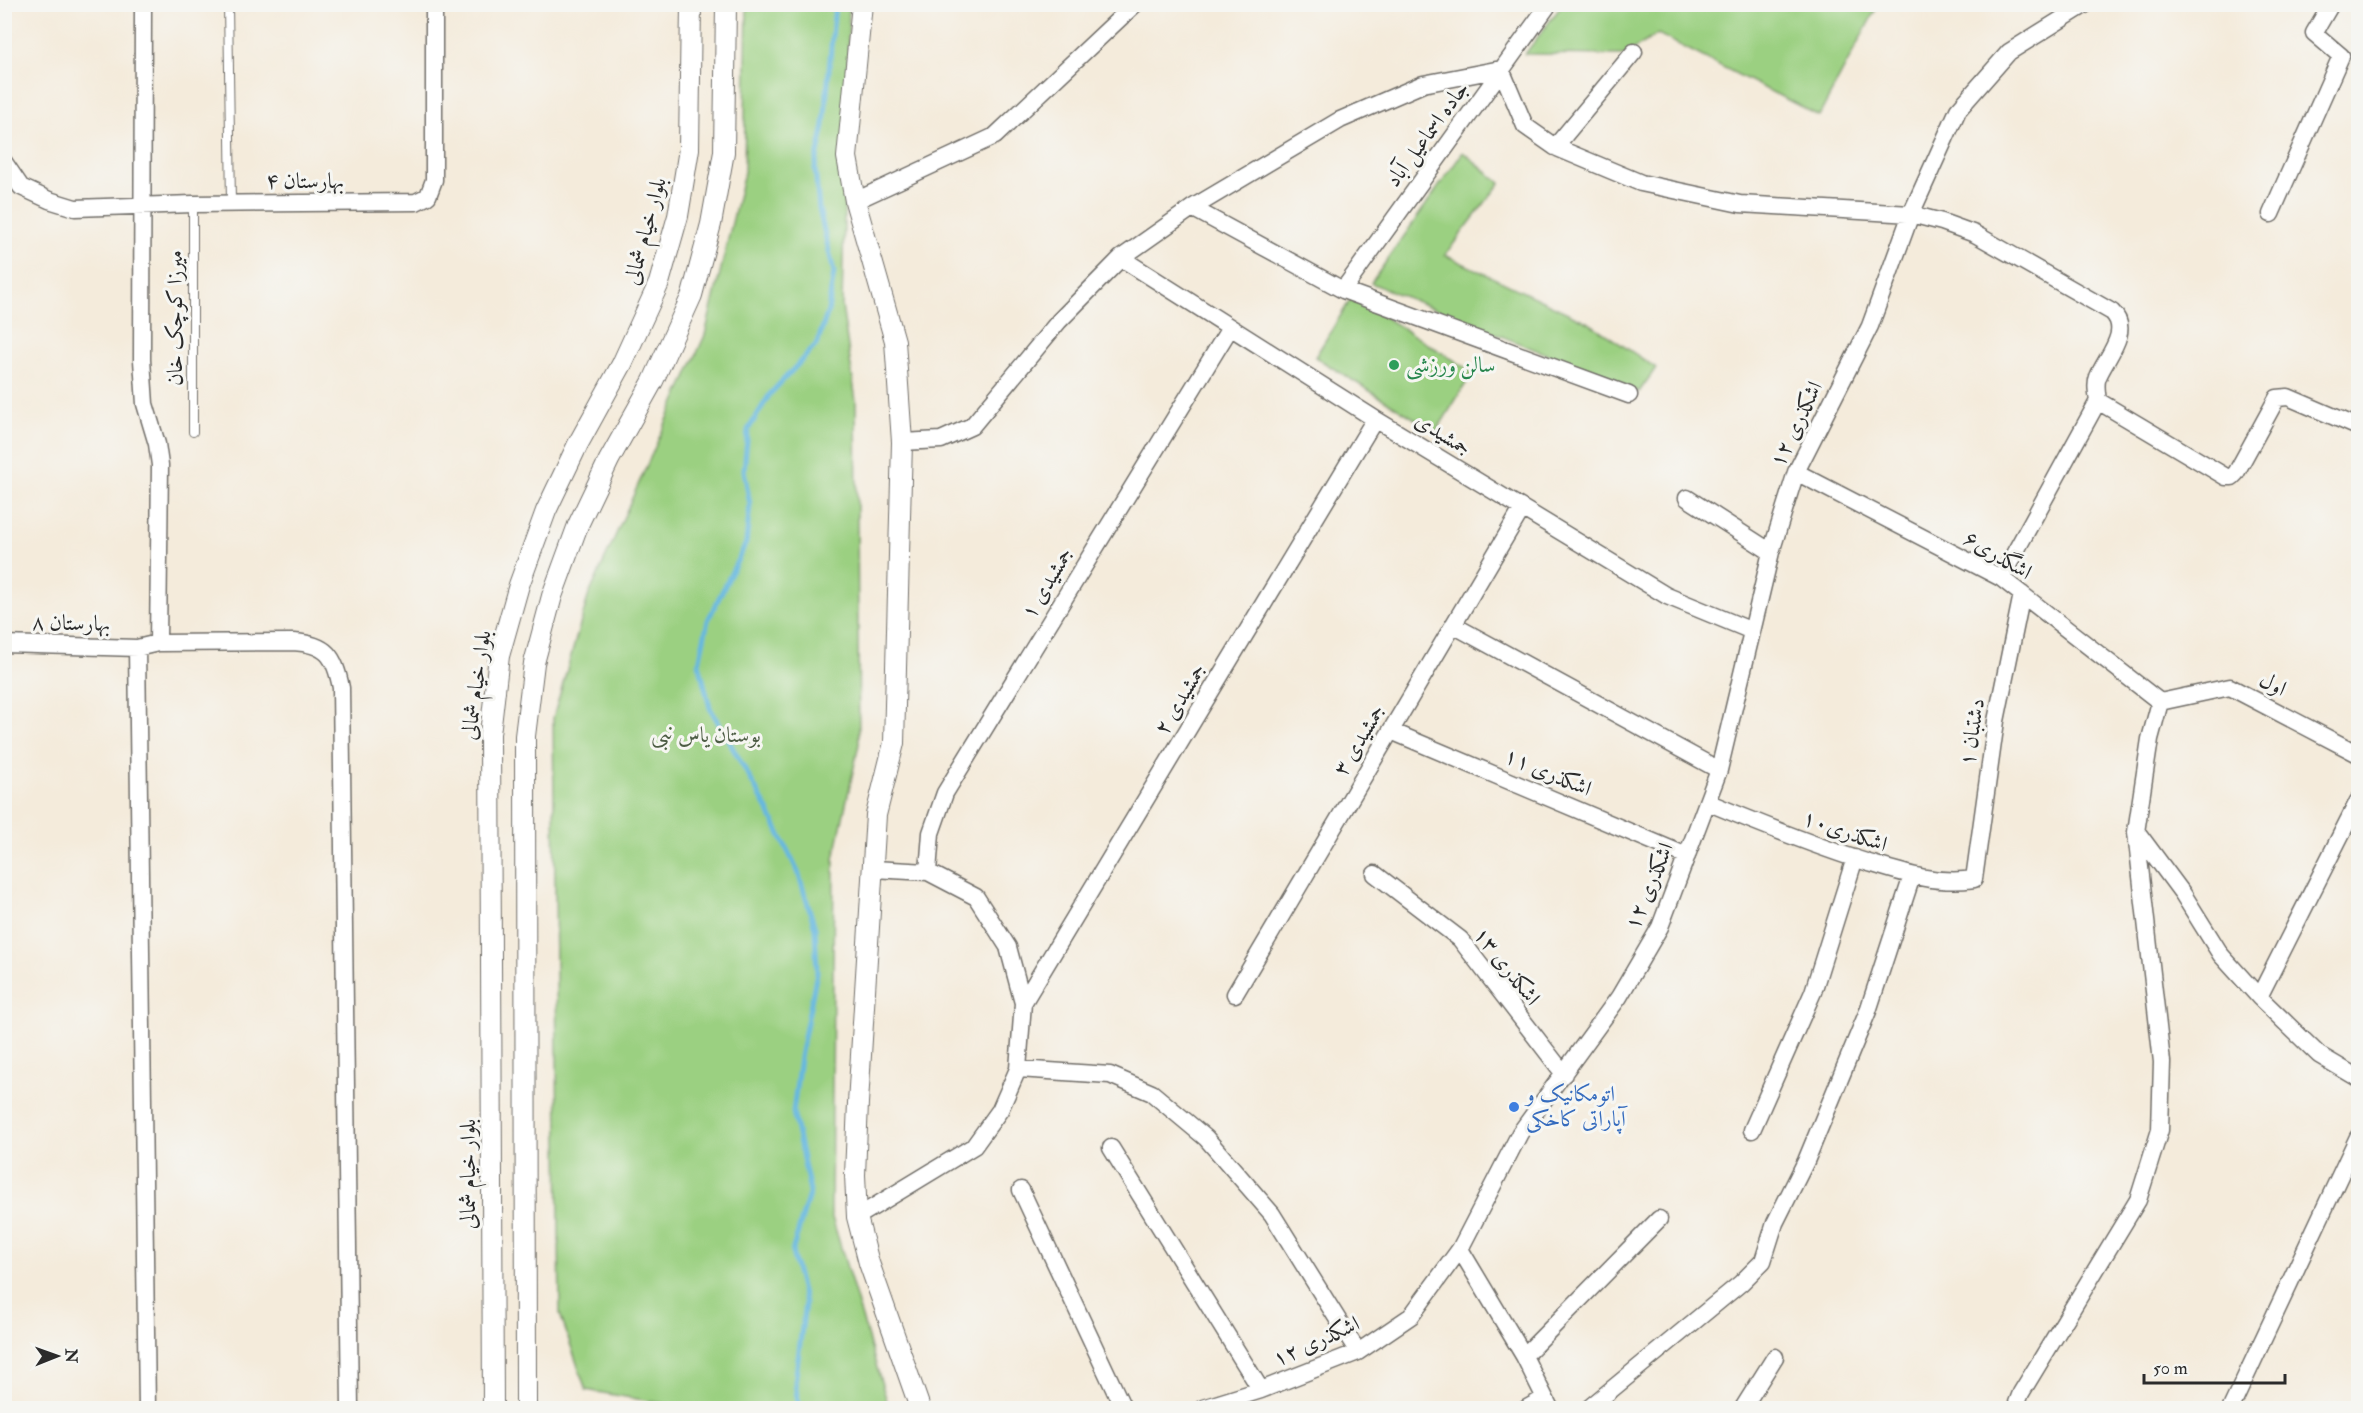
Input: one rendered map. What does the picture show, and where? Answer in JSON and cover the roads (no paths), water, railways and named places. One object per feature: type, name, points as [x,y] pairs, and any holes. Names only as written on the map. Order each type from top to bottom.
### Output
[{"type":"street","points":[[143,4],[143,387],[160,465],[158,643]]},
{"type":"street","name":"بهارستان ۴","points":[[4,162],[21,187],[49,200],[75,208],[193,204],[401,204],[416,202],[428,196],[434,180],[434,4]]},
{"type":"street","name":"بلوار خیام شمالی","points":[[493,1408],[490,734],[499,656],[519,585],[546,511],[578,444],[622,364],[659,283],[678,216],[689,149],[691,4]]},
{"type":"street","points":[[538,1408],[526,1401],[525,736],[534,663],[552,596],[578,525],[609,460],[653,381],[692,295],[711,224],[724,153],[726,4]]},
{"type":"street","points":[[862,4],[847,157],[855,201],[895,341],[902,442],[894,743],[876,815],[858,1103],[856,1217],[869,1263],[920,1408]]},
{"type":"street","points":[[855,201],[995,136],[1135,4]]},
{"type":"street","name":"جاده اسماعیل آباد","points":[[1343,290],[1549,4]]},
{"type":"street","name":"اشکذری ۱۲","points":[[1203,1408],[1261,1390],[1358,1352],[1411,1316],[1460,1249],[1520,1133],[1619,996],[1660,927],[1719,770],[1771,552],[1796,472],[1870,326],[1911,214],[1958,110],[2009,52],[2086,4]]},
{"type":"street","points":[[2271,214],[2341,56],[2314,33],[2331,4]]},
{"type":"street","points":[[1555,147],[1634,52]]},
{"type":"street","points":[[902,442],[941,440],[972,426],[1059,321],[1121,258],[1192,208],[1340,120],[1423,84],[1501,69],[1525,126],[1555,147],[1641,183],[1740,204],[1911,214],[1942,222],[1975,234],[2112,312],[2118,318],[2121,331],[2097,379],[2098,401],[2001,578]]},
{"type":"street","points":[[1192,208],[1343,290],[1629,395]]},
{"type":"street","name":"جمشیدی","points":[[1121,258],[1376,419],[1667,596],[1752,631]]},
{"type":"street","name":"جمشیدی ۱","points":[[928,872],[931,833],[945,793],[1230,328]]},
{"type":"street","points":[[2098,401],[2226,477],[2232,477],[2236,473],[2277,398],[2288,397],[2358,427]]},
{"type":"street","name":"جمشیدی ۲","points":[[1023,1003],[1376,419]]},
{"type":"street","name":"اشگذری۶","points":[[1796,472],[2001,578],[2160,702]]},
{"type":"street","points":[[1687,498],[1771,552]]},
{"type":"street","name":"جمشیدی ۳","points":[[1235,994],[1522,509]]},
{"type":"street","name":"دشتبان ۱","points":[[1974,879],[1996,721],[2022,594]]},
{"type":"street","points":[[1453,625],[1719,770]]},
{"type":"street","name":"بهارستان ۸","points":[[4,644],[137,648],[158,643],[310,643],[327,651],[337,667],[341,711],[350,1408]]},
{"type":"street","points":[[137,648],[147,1408]]},
{"type":"street","name":"اول","points":[[2160,702],[2230,687],[2358,754]]},
{"type":"street","points":[[2015,1408],[2020,1393],[2138,1200],[2160,1130],[2162,1062],[2136,832],[2150,739],[2160,702]]},
{"type":"street","name":"اشکذری ۱۱","points":[[1391,731],[1687,856]]},
{"type":"street","points":[[2259,997],[2358,801]]},
{"type":"street","name":"اشکذری۱۰","points":[[1707,802],[1813,846],[1912,876],[1954,882],[1974,879]]},
{"type":"street","points":[[2136,832],[2183,894],[2221,955],[2259,997],[2319,1055],[2358,1077]]},
{"type":"street","points":[[1752,1130],[1813,992],[1855,858]]},
{"type":"street","points":[[856,1217],[974,1146],[1000,1110],[1018,1069],[1023,1003],[1008,947],[976,897],[928,872],[873,869]]},
{"type":"street","name":"اشکذری ۱۳","points":[[1375,874],[1460,939],[1564,1074]]},
{"type":"street","points":[[1589,1408],[1741,1283],[1763,1261],[1775,1223],[1806,1161],[1868,1011],[1912,876]]},
{"type":"street","points":[[492,992],[525,992]]},
{"type":"street","points":[[1018,1069],[1110,1075],[1152,1093],[1206,1138],[1272,1214],[1358,1352]]},
{"type":"street","points":[[2230,1408],[2358,1137]]},
{"type":"street","points":[[1111,1148],[1261,1390]]},
{"type":"street","points":[[1021,1190],[1123,1408]]},
{"type":"street","points":[[1524,1356],[1659,1219]]},
{"type":"street","points":[[1460,1249],[1524,1356],[1548,1403],[1527,1408]]},
{"type":"street","points":[[1743,1408],[1775,1356]]},
{"type":"lane","points":[[228,4],[231,204]]},
{"type":"lane","name":"میرزا کوچک خان","points":[[193,204],[193,432]]},
{"type":"waterway","points":[[799,1408],[795,1383],[805,1303],[792,1252],[810,1191],[793,1112],[800,1057],[817,972],[815,928],[798,872],[768,810],[710,708],[699,663],[708,620],[746,543],[750,505],[744,470],[748,430],[770,394],[817,344],[828,311],[834,272],[819,209],[815,168],[824,125],[835,4]]},
{"type":"place","name":"سالن ورزشی","points":[[1394,365]]},
{"type":"place","name":"اتومکانیک و آپاراتی کاخکی","points":[[1514,1107]]},
{"type":"park label","name":"بوستان یاس نبی","points":[[706,735]]}]
